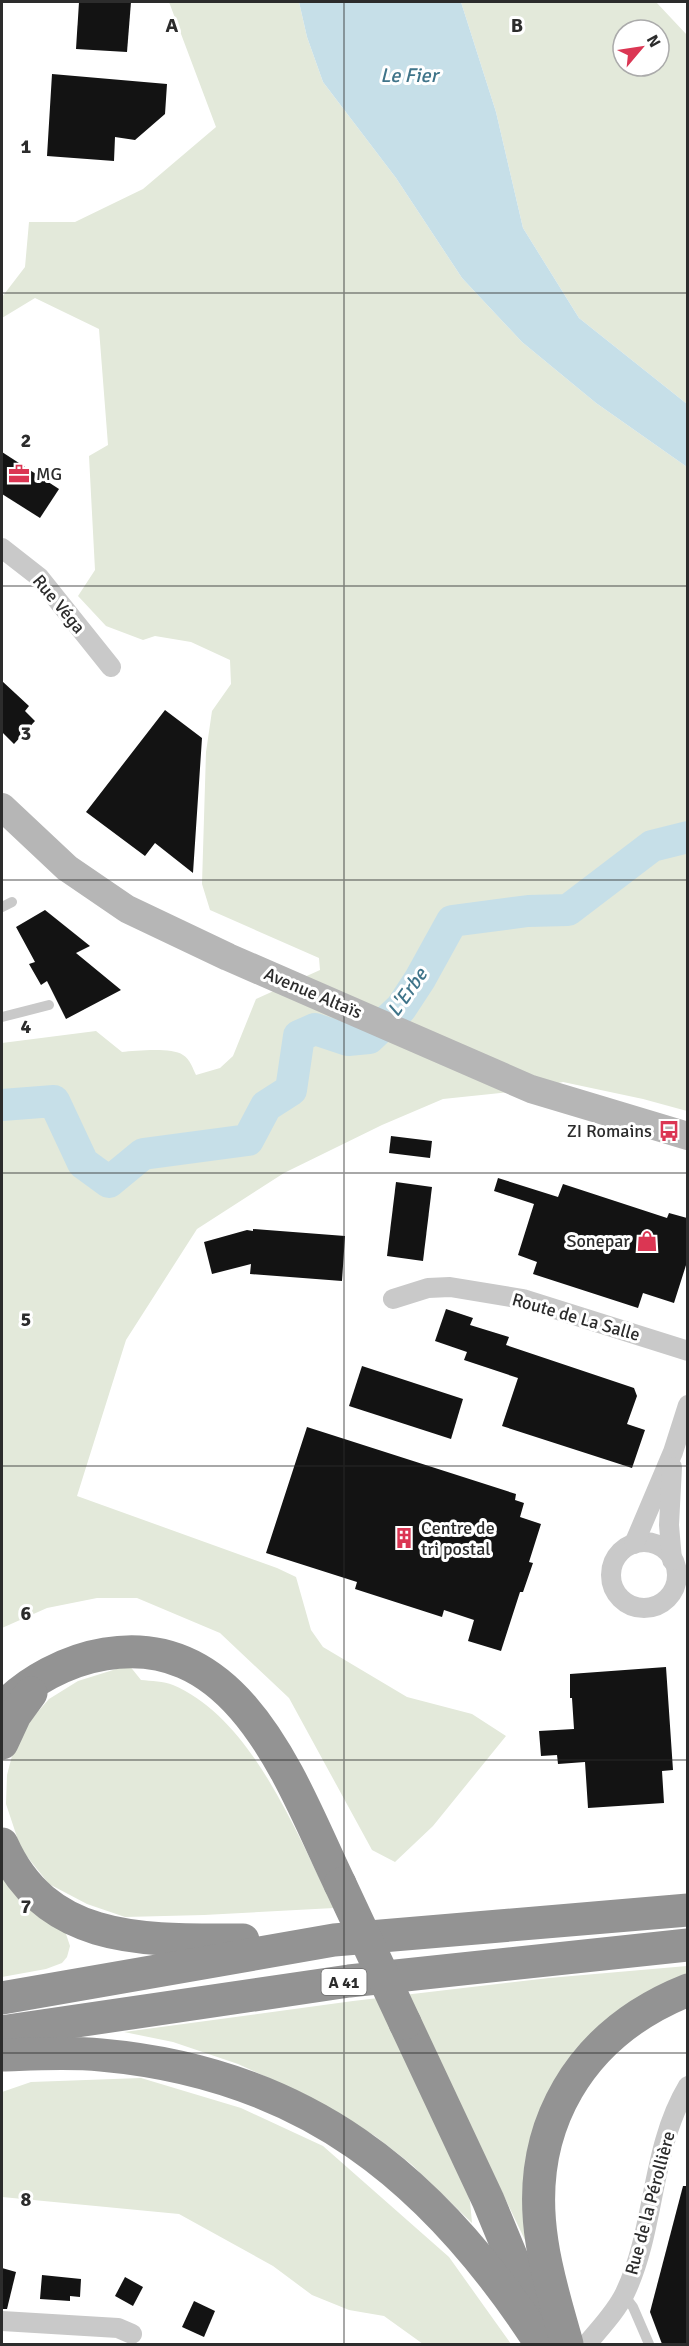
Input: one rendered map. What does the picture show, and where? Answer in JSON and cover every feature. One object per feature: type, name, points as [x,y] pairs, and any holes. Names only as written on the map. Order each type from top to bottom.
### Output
[{"type":"highway","points":[[2,1708],[21,1690],[58,1670],[92,1656],[137,1651],[176,1659],[200,1670],[221,1684],[248,1711],[282,1764],[340,1884],[488,2200],[547,2344]]},
{"type":"highway","points":[[2,1743],[22,1705],[38,1686],[58,1670]]},
{"type":"highway","points":[[2,1844],[15,1869],[41,1899],[70,1918],[101,1930],[126,1936],[169,1940],[333,1940]]},
{"type":"highway","name":"A 41","points":[[2,1998],[333,1940],[687,1910]]},
{"type":"highway","name":"A 41","points":[[2,2032],[349,1981],[687,1945]]},
{"type":"highway","points":[[567,2344],[546,2265],[540,2223],[540,2169],[551,2122],[575,2076],[597,2050],[632,2020],[687,1990]]},
{"type":"highway","points":[[2,2055],[102,2055],[179,2066],[254,2088],[327,2124],[369,2151],[434,2208],[482,2262],[541,2344]]},
{"type":"highway","points":[[488,2200],[567,2344]]},
{"type":"street","name":"Rue Véga","points":[[2,548],[39,577],[111,668]]},
{"type":"street","name":"Avenue Altaïs","points":[[2,807],[67,868],[127,909],[228,957],[531,1089],[687,1136]]},
{"type":"street","name":"Route de La Salle","points":[[393,1299],[428,1288],[450,1287],[516,1298],[687,1351]]},
{"type":"street","points":[[634,1544],[673,1452],[687,1405]]},
{"type":"street","points":[[672,1560],[657,1545],[646,1542],[634,1544],[618,1554],[611,1572],[615,1591],[629,1604],[648,1607],[659,1604],[668,1596],[676,1579],[669,1525],[673,1452]]},
{"type":"street","name":"Rue de la Pérollière","points":[[587,2344],[624,2295],[632,2277],[645,2232],[662,2153],[682,2110],[687,2086]]},
{"type":"street","points":[[2,2321],[118,2328],[130,2339]]},
{"type":"lane","points":[[2,907],[12,902]]},
{"type":"lane","points":[[2,1017],[49,1005]]},
{"type":"lane","points":[[624,2295],[633,2307],[649,2344]]},
{"type":"green space","points":[[169,2],[299,2],[307,37],[323,82],[396,178],[462,278],[522,342],[596,403],[687,467],[687,1111],[563,1082],[520,1091],[443,1099],[382,1125],[284,1173],[197,1229],[126,1340],[77,1496],[277,1568],[296,1577],[311,1630],[323,1647],[407,1697],[472,1714],[506,1736],[433,1826],[395,1862],[372,1850],[289,1698],[220,1633],[137,1598],[97,1598],[47,1608],[2,1628],[2,1043],[96,1031],[122,1052],[153,1050],[170,1051],[183,1055],[188,1059],[196,1075],[220,1068],[233,1056],[256,999],[320,970],[319,958],[210,910],[202,884],[206,752],[212,711],[231,684],[230,660],[191,642],[155,636],[143,640],[106,626],[78,596],[95,570],[89,456],[108,445],[99,329],[35,298],[2,318],[2,297],[25,267],[29,222],[75,222],[143,189],[216,127]]},
{"type":"green space","points":[[461,2],[656,2],[687,35],[687,404],[579,318],[523,228],[496,112]]},
{"type":"green space","points":[[129,1665],[141,1680],[173,1685],[202,1702],[227,1724],[250,1751],[288,1814],[334,1908],[125,1917],[87,1904],[49,1884],[21,1849],[6,1804],[7,1775],[13,1752],[27,1724],[49,1699],[78,1681]]},
{"type":"green space","points":[[2,1867],[63,1925],[70,1946],[67,1957],[62,1963],[46,1969],[2,1977]]},
{"type":"green space","points":[[687,1966],[687,1980],[563,2077],[534,2259],[417,2014],[470,2201],[472,2223],[411,2164],[375,2136],[308,2096],[238,2064],[173,2042],[124,2032],[353,2001],[549,1978]]},
{"type":"green space","points":[[141,2078],[241,2108],[323,2146],[449,2257],[511,2344],[423,2344],[384,2316],[349,2310],[312,2295],[273,2266],[179,2214],[2,2197],[2,2092],[31,2082]]},
{"type":"water","name":"Le Fier","points":[[299,2],[461,2],[496,112],[523,228],[579,318],[687,404],[687,467],[596,403],[522,342],[462,278],[396,178],[323,82],[307,37]]},
{"type":"building","points":[[79,2],[131,2],[127,52],[76,49]]},
{"type":"building","points":[[52,74],[167,84],[165,114],[135,140],[115,137],[114,161],[47,156]]},
{"type":"building","name":"MG","points":[[2,452],[59,489],[40,518],[2,494]]},
{"type":"building","points":[[2,681],[29,706],[25,711],[35,721],[14,744],[2,732]]},
{"type":"building","points":[[165,710],[202,738],[193,873],[155,843],[145,856],[86,812]]},
{"type":"building","points":[[45,910],[90,946],[76,953],[121,990],[66,1019],[47,981],[41,985],[29,964],[35,962],[16,927]]},
{"type":"building","points":[[391,1136],[432,1141],[430,1158],[389,1153]]},
{"type":"building","points":[[498,1178],[558,1197],[563,1184],[667,1218],[669,1213],[687,1218],[687,1262],[674,1303],[643,1293],[638,1308],[533,1274],[537,1262],[518,1255],[534,1204],[494,1191]]},
{"type":"building","points":[[396,1182],[432,1187],[423,1261],[387,1256]]},
{"type":"building","points":[[253,1229],[345,1236],[342,1281],[250,1274],[251,1264],[212,1274],[204,1242],[247,1230],[253,1231]]},
{"type":"building","points":[[446,1309],[473,1318],[470,1325],[509,1337],[506,1345],[634,1388],[637,1396],[627,1424],[645,1430],[632,1468],[502,1426],[518,1378],[464,1360],[467,1352],[435,1341]]},
{"type":"building","points":[[362,1366],[463,1399],[451,1439],[349,1406]]},
{"type":"building","name":"Centre de tri postal","points":[[307,1427],[516,1494],[515,1500],[524,1503],[520,1517],[541,1524],[529,1562],[533,1563],[523,1592],[520,1592],[501,1651],[468,1641],[474,1620],[444,1610],[442,1617],[355,1589],[357,1582],[266,1553]]},
{"type":"building","points":[[666,1667],[673,1770],[662,1771],[664,1803],[588,1808],[585,1762],[558,1764],[557,1755],[541,1756],[539,1731],[574,1729],[570,1674]]},
{"type":"building","points":[[683,2186],[687,2186],[687,2344],[662,2344],[650,2312]]},
{"type":"building","points":[[2,2268],[16,2272],[7,2309],[2,2309]]},
{"type":"building","points":[[42,2275],[81,2279],[80,2297],[70,2296],[70,2301],[40,2299]]},
{"type":"building","points":[[125,2277],[143,2287],[133,2306],[115,2296]]},
{"type":"building","points":[[194,2301],[215,2311],[204,2337],[182,2327]]},
{"type":"waterway","name":"L'Erbe","points":[[2,1105],[54,1101],[83,1163],[109,1182],[143,1154],[248,1140],[266,1106],[291,1090],[299,1036],[315,1029],[348,1040],[369,1038],[401,1008],[452,921],[528,911],[568,910],[652,846],[688,837]]},
{"type":"place","name":"MG","points":[[19,474]]},
{"type":"place","name":"ZI Romains","points":[[669,1131]]},
{"type":"place","name":"Sonepar","points":[[647,1241]]},
{"type":"place","name":"Centre de tri postal","points":[[404,1538]]}]
